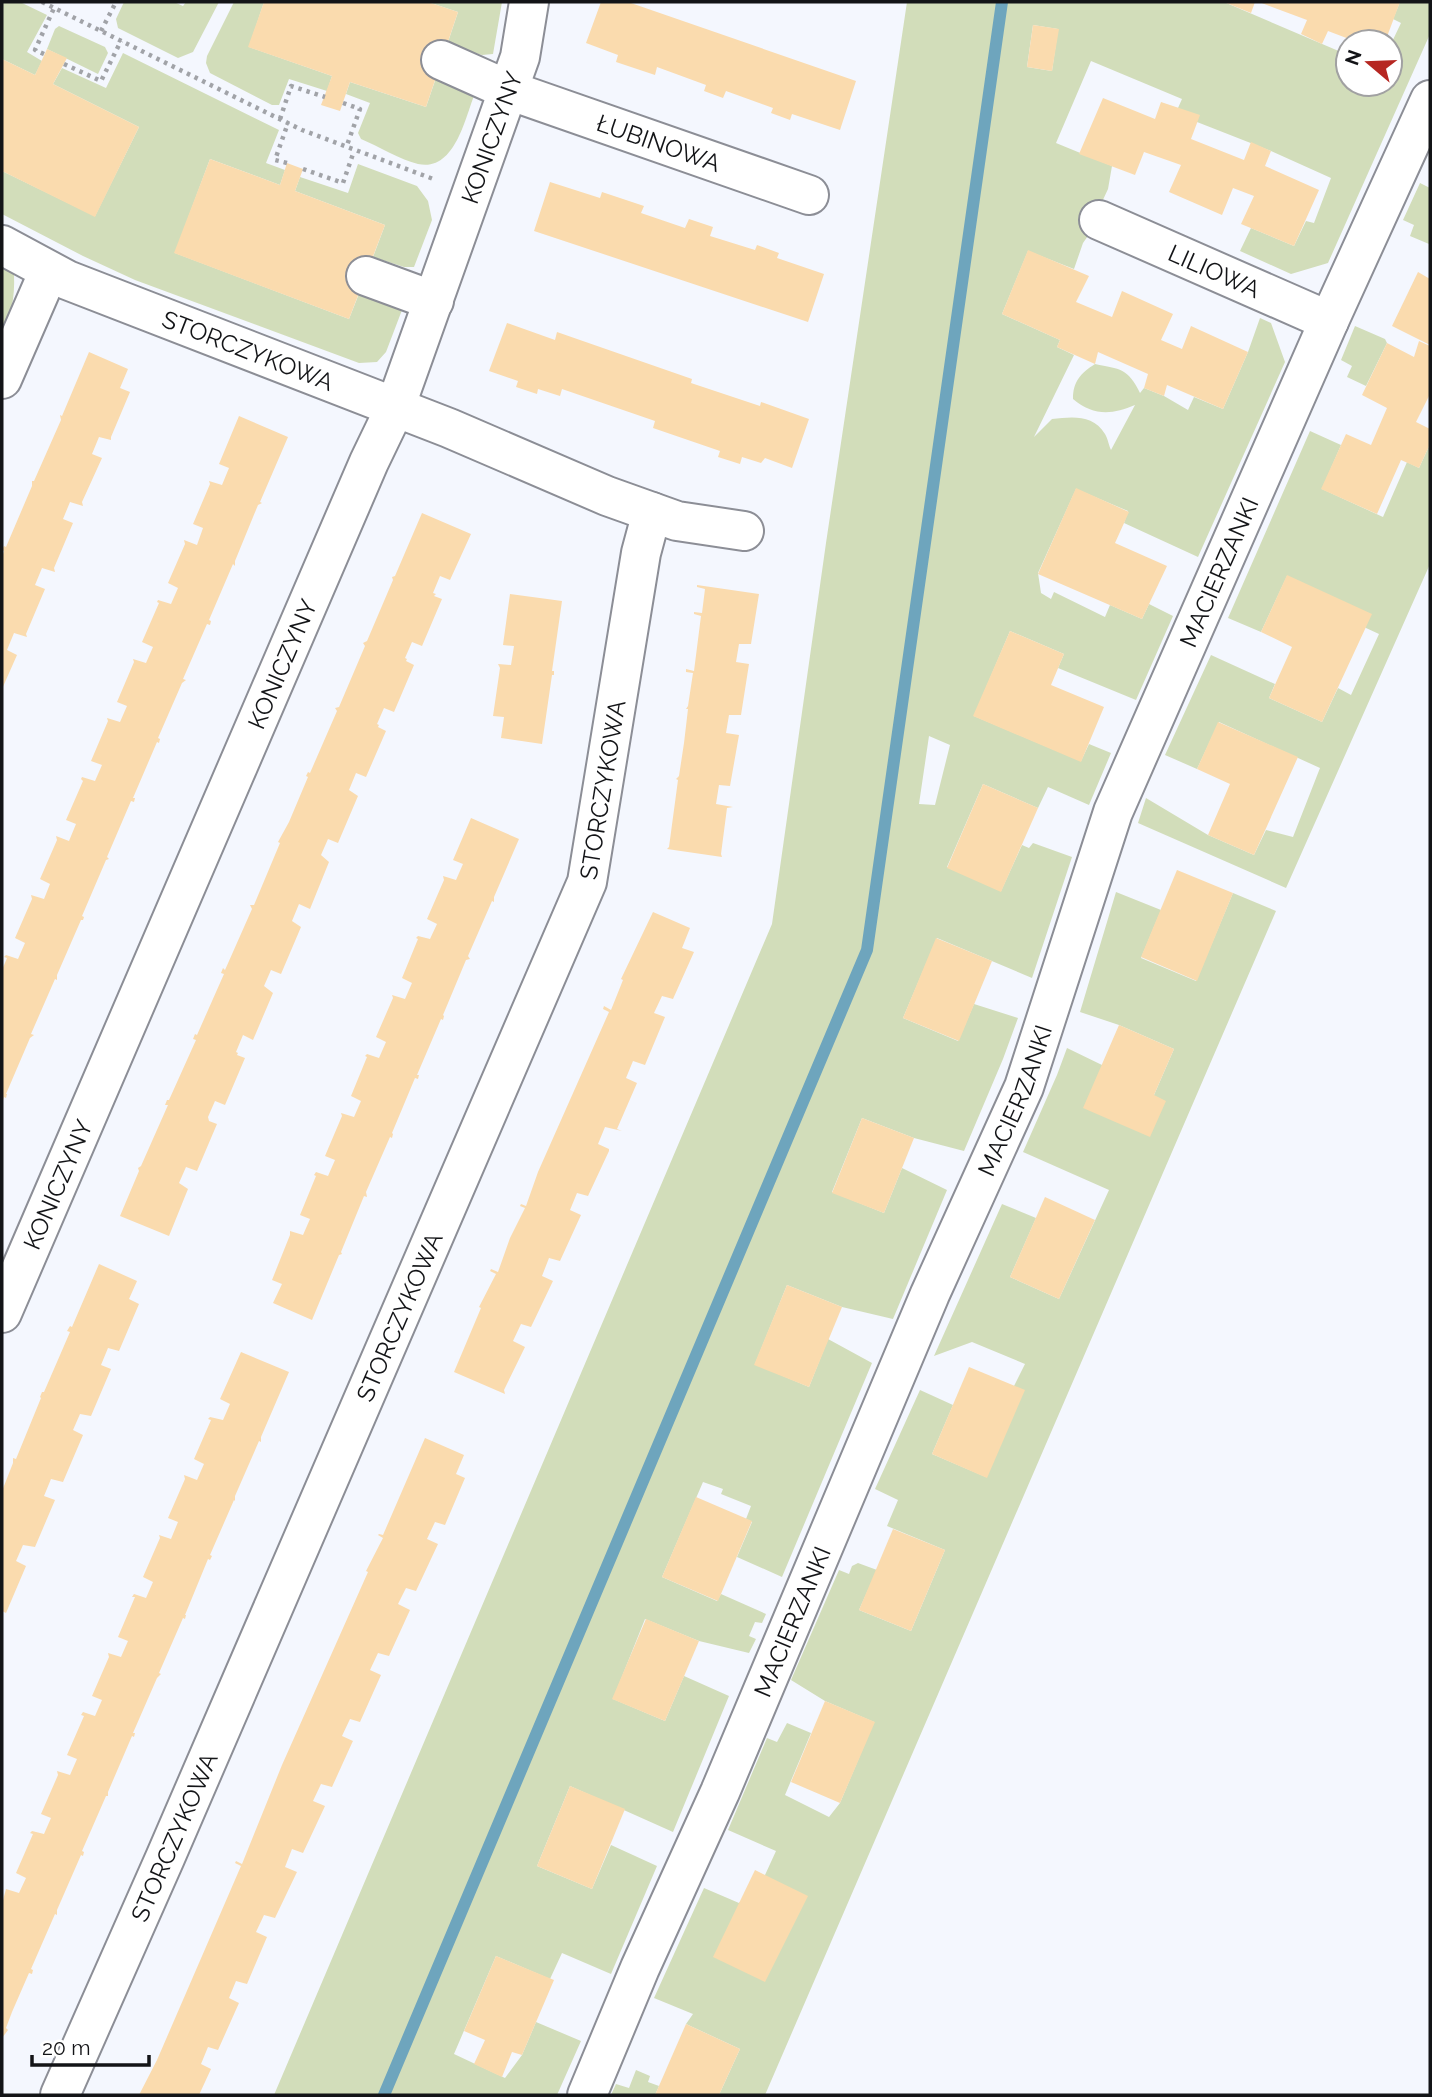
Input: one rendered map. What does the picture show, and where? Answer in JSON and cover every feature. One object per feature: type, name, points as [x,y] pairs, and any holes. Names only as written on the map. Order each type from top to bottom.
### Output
[{"type":"street","name":"KONICZYNY","points":[[2,1313],[395,408],[520,57],[529,2]]},
{"type":"street","name":"ŁUBINOWA","points":[[442,60],[508,90],[809,195]]},
{"type":"street","name":"MACIERZANKI","points":[[587,2095],[640,1968],[720,1792],[930,1294],[1024,1087],[1113,813],[1329,321],[1430,100]]},
{"type":"street","name":"LILIOWA","points":[[1099,219],[1329,321]]},
{"type":"street","name":"STORCZYKOWA","points":[[2,245],[48,271],[449,428],[607,496],[677,521],[744,531]]},
{"type":"street","points":[[2,379],[48,271]]},
{"type":"street","points":[[366,276],[434,301]]},
{"type":"street","name":"STORCZYKOWA","points":[[60,2095],[587,882],[641,553],[652,512]]},
{"type":"path","points":[[42,2],[288,123],[346,148],[439,181]]},
{"type":"path","points":[[101,31],[116,2]]},
{"type":"path","points":[[44,54],[35,50],[54,8]]},
{"type":"path","points":[[64,64],[102,81],[121,41]]},
{"type":"path","points":[[280,119],[291,86],[325,97]]},
{"type":"path","points":[[343,103],[360,109],[346,148]]},
{"type":"path","points":[[287,163],[275,160],[288,123]]},
{"type":"path","points":[[303,169],[343,183],[354,151]]},
{"type":"green space","points":[[2,2],[20,2],[47,15],[27,52],[42,61],[35,75],[2,59]]},
{"type":"green space","points":[[124,2],[174,2],[183,6],[186,2],[219,2],[193,52],[178,58],[118,28],[116,19]]},
{"type":"green space","points":[[234,2],[264,2],[249,47],[332,76],[327,91],[289,79],[279,105],[272,105],[210,73],[206,63],[207,56]]},
{"type":"green space","points":[[428,2],[502,2],[493,54],[482,55],[447,45],[458,12]]},
{"type":"green space","points":[[907,2],[1224,2],[1334,49],[1334,98],[1401,98],[1328,263],[1291,274],[1240,251],[1251,228],[1294,246],[1306,221],[1314,223],[1331,178],[1197,122],[1178,108],[1182,99],[1091,61],[1056,143],[1112,166],[1108,189],[1095,217],[1099,220],[1083,243],[1074,269],[1028,251],[1002,314],[1060,340],[1057,347],[1074,355],[1034,437],[1052,419],[1082,418],[1100,428],[1111,450],[1135,405],[1118,411],[1103,412],[1088,409],[1073,399],[1074,387],[1079,378],[1095,364],[1127,374],[1140,393],[1144,388],[1188,410],[1194,397],[1223,409],[1260,318],[1271,323],[1285,362],[1198,557],[1124,523],[1128,511],[1076,489],[1038,573],[1041,593],[1051,599],[1054,592],[1105,617],[1110,605],[1142,619],[1149,604],[1173,616],[1136,700],[1058,668],[1064,654],[1010,631],[974,716],[1081,761],[1089,744],[1111,753],[1089,805],[1048,787],[1038,808],[983,784],[947,867],[1001,891],[1022,845],[1029,848],[1033,843],[1072,857],[1032,978],[937,938],[903,1018],[958,1041],[974,1004],[1018,1018],[964,1151],[914,1138],[862,1118],[832,1192],[884,1213],[902,1168],[947,1190],[893,1319],[842,1307],[787,1285],[755,1364],[809,1387],[828,1339],[872,1363],[782,1577],[737,1557],[752,1522],[746,1519],[751,1506],[721,1494],[723,1489],[703,1482],[662,1577],[717,1601],[721,1594],[766,1614],[762,1623],[755,1622],[749,1636],[756,1639],[749,1653],[699,1641],[645,1619],[613,1699],[665,1721],[684,1676],[729,1696],[673,1832],[570,1786],[537,1866],[592,1889],[611,1845],[657,1866],[611,1974],[562,1953],[550,1979],[496,1956],[454,2054],[505,2078],[522,2055],[536,2022],[581,2041],[557,2095],[274,2095],[772,924]],"holes":[[[1033,25],[1058,29],[1052,71],[1027,67]],[[929,736],[950,745],[935,805],[919,804]]]},
{"type":"green space","points":[[1400,2],[1430,2],[1430,34],[1404,92],[1404,28],[1399,28],[1401,23],[1393,19]]},
{"type":"green space","points":[[59,26],[105,47],[108,53],[98,74],[47,49],[55,29]]},
{"type":"green space","points":[[123,53],[279,130],[266,163],[285,170],[280,185],[210,159],[175,253],[349,319],[362,286],[398,302],[402,310],[386,352],[377,362],[359,363],[135,280],[2,214],[2,171],[95,216],[139,127],[53,84],[62,68],[106,88]]},
{"type":"green space","points":[[437,75],[475,93],[457,141],[441,160],[431,164],[418,164],[361,139],[358,133],[370,103],[346,94],[350,82],[426,107]]},
{"type":"green space","points":[[358,164],[417,186],[428,201],[432,220],[414,267],[404,267],[373,257],[385,225],[295,191],[300,177],[348,193]]},
{"type":"green space","points":[[1420,183],[1430,188],[1429,244],[1410,236],[1414,225],[1403,220]]},
{"type":"green space","points":[[2,262],[14,275],[14,283],[12,306],[2,337]]},
{"type":"green space","points":[[1355,326],[1385,339],[1387,343],[1366,386],[1347,377],[1352,366],[1341,360]]},
{"type":"green space","points":[[1310,431],[1341,445],[1322,489],[1383,517],[1407,462],[1419,468],[1430,444],[1430,564],[1286,888],[1138,823],[1146,798],[1208,835],[1254,855],[1266,830],[1293,837],[1320,768],[1219,722],[1197,769],[1165,755],[1211,655],[1275,684],[1269,698],[1322,722],[1338,688],[1351,695],[1379,634],[1287,576],[1261,632],[1228,618]]},
{"type":"green space","points":[[1116,892],[1161,910],[1141,958],[1196,981],[1233,893],[1276,911],[765,2095],[719,2095],[740,2049],[686,2024],[693,2014],[654,1998],[704,1888],[739,1903],[765,1875],[776,1851],[728,1830],[767,1738],[777,1742],[787,1723],[811,1733],[785,1795],[829,1817],[840,1803],[874,1722],[825,1701],[791,1680],[839,1570],[849,1574],[852,1566],[858,1563],[877,1570],[859,1610],[911,1631],[945,1550],[887,1526],[898,1500],[875,1489],[920,1390],[953,1405],[932,1454],[986,1477],[1014,1386],[1025,1364],[972,1342],[934,1356],[1002,1204],[1036,1218],[1010,1277],[1059,1299],[1109,1190],[1023,1152],[1067,1048],[1154,1095],[1174,1049],[1119,1025],[1080,1012]]},
{"type":"green space","points":[[636,2070],[650,2076],[648,2082],[659,2086],[655,2095],[611,2095],[616,2084],[629,2088]]},
{"type":"building","points":[[264,2],[428,2],[458,12],[426,107],[350,82],[340,111],[321,105],[332,76],[248,47]]},
{"type":"building","points":[[601,2],[628,2],[856,81],[840,130],[792,114],[790,120],[771,113],[773,108],[726,91],[723,98],[704,91],[706,85],[657,67],[655,75],[616,62],[618,55],[586,43]]},
{"type":"building","points":[[1224,2],[1255,2],[1251,13]]},
{"type":"building","points":[[1259,2],[1400,2],[1390,28],[1334,28],[1334,33],[1328,31],[1322,44],[1301,34],[1307,20]]},
{"type":"building","points":[[1033,25],[1059,29],[1052,71],[1027,67]]},
{"type":"building","points":[[47,49],[67,58],[53,84],[139,127],[95,217],[2,171],[2,59],[35,75]]},
{"type":"building","points":[[1103,98],[1155,119],[1161,102],[1200,115],[1191,139],[1244,160],[1251,142],[1271,151],[1265,166],[1319,190],[1294,246],[1241,224],[1254,196],[1233,188],[1222,215],[1169,192],[1181,165],[1144,152],[1135,175],[1079,154]]},
{"type":"building","points":[[210,159],[280,185],[287,163],[303,169],[295,191],[385,225],[349,319],[174,253]]},
{"type":"building","points":[[550,182],[600,198],[602,192],[644,206],[641,213],[685,228],[689,219],[713,227],[710,236],[755,250],[757,245],[779,253],[777,258],[824,274],[808,322],[534,231]]},
{"type":"building","points":[[1028,250],[1089,276],[1076,302],[1112,317],[1122,291],[1173,314],[1161,340],[1182,349],[1191,326],[1248,352],[1223,409],[1167,385],[1164,396],[1144,388],[1148,374],[1098,352],[1095,364],[1057,347],[1060,340],[1002,314]]},
{"type":"building","points":[[1418,272],[1430,279],[1430,345],[1392,326]]},
{"type":"building","points":[[507,323],[555,340],[557,332],[692,379],[691,383],[760,406],[761,402],[809,419],[792,468],[765,458],[761,463],[742,457],[740,464],[718,457],[720,451],[653,428],[655,421],[562,389],[560,396],[538,389],[537,394],[516,387],[518,381],[489,371]]},
{"type":"building","points":[[1419,341],[1430,346],[1430,394],[1416,422],[1430,429],[1430,444],[1419,468],[1401,460],[1377,514],[1321,489],[1346,434],[1371,445],[1387,408],[1362,395],[1387,343],[1414,357]]},
{"type":"building","points":[[89,352],[128,369],[120,388],[130,392],[111,440],[99,437],[92,454],[102,458],[82,502],[83,506],[70,502],[63,519],[73,523],[54,568],[55,572],[42,568],[35,585],[45,589],[27,637],[14,633],[7,650],[17,655],[2,689],[2,550],[6,547]]},
{"type":"building","points":[[239,416],[288,437],[235,566],[233,564],[209,620],[210,625],[207,624],[183,679],[186,680],[182,683],[158,738],[159,743],[157,742],[133,798],[134,802],[131,801],[107,857],[109,859],[106,860],[82,916],[83,920],[31,1034],[34,1035],[30,1038],[2,1103],[2,970],[7,958],[4,957],[6,955],[18,959],[25,943],[15,938],[32,899],[31,895],[44,899],[50,884],[40,879],[57,840],[56,836],[69,841],[76,824],[66,820],[83,781],[81,779],[82,777],[95,781],[102,765],[91,761],[107,718],[120,722],[127,706],[117,702],[133,659],[146,663],[153,647],[142,642],[158,600],[171,604],[178,588],[168,583],[185,544],[184,540],[197,545],[203,528],[193,524],[209,481],[222,485],[229,468],[219,464]]},
{"type":"building","points":[[1076,488],[1129,512],[1115,543],[1167,566],[1142,619],[1038,574]]},
{"type":"building","points":[[422,513],[471,534],[450,580],[440,576],[433,593],[442,599],[422,646],[412,642],[405,658],[414,665],[394,712],[384,708],[377,724],[386,731],[366,777],[356,773],[349,790],[358,796],[338,843],[328,839],[321,855],[329,862],[310,909],[299,904],[292,921],[301,927],[281,974],[271,970],[264,986],[273,993],[253,1040],[243,1035],[236,1052],[245,1058],[225,1105],[215,1101],[208,1117],[209,1121],[217,1124],[197,1171],[186,1167],[179,1183],[188,1189],[169,1236],[120,1216],[138,1168],[168,1105],[165,1105],[167,1100],[196,1040],[193,1039],[195,1034],[197,1035],[224,974],[221,973],[223,968],[225,970],[252,909],[250,905],[254,905],[280,843],[278,842],[308,777],[306,776],[310,773],[337,711],[335,708],[339,707],[365,646],[363,643],[367,641],[392,577],[395,576]]},
{"type":"building","points":[[1287,575],[1372,614],[1322,722],[1269,698],[1292,647],[1261,632]]},
{"type":"building","points":[[697,585],[759,594],[751,644],[739,644],[736,662],[749,664],[741,715],[729,715],[726,733],[739,735],[730,786],[719,785],[716,804],[733,807],[727,808],[722,857],[667,849],[693,673],[686,672],[686,669],[694,671],[701,616],[694,612],[702,613],[705,589]]},
{"type":"building","points":[[510,594],[562,601],[552,671],[554,675],[542,744],[501,738],[504,717],[493,716],[500,668],[498,664],[511,665],[514,646],[503,645]]},
{"type":"building","points":[[1010,631],[1064,654],[1051,685],[1104,707],[1081,762],[973,716]]},
{"type":"building","points":[[1218,722],[1298,757],[1254,855],[1208,835],[1230,784],[1197,769]]},
{"type":"building","points":[[983,784],[1038,808],[1001,892],[947,868]]},
{"type":"building","points":[[471,818],[519,839],[494,902],[492,901],[468,956],[470,959],[466,960],[443,1020],[441,1019],[417,1075],[418,1079],[415,1078],[392,1138],[390,1137],[366,1192],[367,1197],[364,1196],[342,1254],[339,1255],[312,1320],[273,1303],[282,1284],[272,1280],[290,1231],[303,1235],[310,1219],[300,1215],[316,1176],[314,1175],[316,1172],[328,1176],[335,1160],[325,1156],[341,1113],[354,1117],[361,1101],[351,1096],[367,1057],[365,1056],[367,1054],[379,1058],[386,1042],[376,1037],[392,995],[405,999],[412,983],[402,978],[418,939],[416,938],[418,936],[430,939],[437,924],[427,919],[444,880],[443,876],[456,880],[463,864],[453,860]]},
{"type":"building","points":[[1177,870],[1233,893],[1197,981],[1141,957]]},
{"type":"building","points":[[653,912],[690,928],[682,948],[694,952],[673,999],[662,996],[654,1013],[665,1017],[645,1065],[633,1061],[626,1078],[637,1083],[617,1129],[622,1131],[605,1127],[598,1144],[609,1151],[588,1196],[577,1193],[570,1210],[581,1215],[560,1261],[549,1258],[542,1276],[553,1281],[531,1327],[521,1324],[513,1341],[525,1347],[504,1390],[505,1394],[454,1372],[481,1308],[479,1307],[496,1274],[490,1271],[491,1269],[498,1272],[510,1238],[525,1208],[520,1206],[526,1206],[538,1172],[609,1012],[603,1009],[604,1006],[611,1010],[623,980],[621,979]]},
{"type":"building","points":[[936,938],[992,961],[959,1041],[903,1018]]},
{"type":"building","points":[[1119,1025],[1174,1049],[1154,1095],[1166,1101],[1150,1137],[1083,1108]]},
{"type":"building","points":[[862,1118],[914,1138],[884,1213],[832,1193]]},
{"type":"building","points":[[1045,1197],[1095,1220],[1059,1299],[1010,1277]]},
{"type":"building","points":[[99,1264],[137,1281],[129,1299],[139,1304],[119,1351],[108,1348],[101,1365],[111,1369],[91,1416],[80,1414],[73,1430],[83,1435],[63,1482],[51,1479],[44,1496],[55,1500],[35,1547],[23,1545],[16,1561],[26,1566],[6,1613],[2,1611],[2,1491],[13,1458],[16,1459],[42,1392],[70,1332],[67,1331],[72,1327]]},
{"type":"building","points":[[787,1285],[842,1307],[809,1387],[754,1365]]},
{"type":"building","points":[[241,1352],[289,1372],[185,1619],[183,1618],[159,1673],[161,1674],[133,1733],[134,1737],[132,1736],[82,1851],[83,1856],[81,1855],[57,1915],[55,1914],[31,1969],[32,1974],[29,1973],[12,2012],[6,2028],[8,2030],[2,2038],[2,1904],[6,1889],[19,1893],[26,1878],[16,1873],[33,1834],[30,1833],[32,1831],[44,1834],[51,1818],[41,1814],[58,1775],[57,1771],[70,1775],[77,1759],[67,1755],[84,1716],[81,1715],[83,1712],[95,1716],[102,1700],[92,1696],[109,1657],[108,1653],[121,1657],[128,1641],[118,1637],[135,1597],[132,1597],[134,1594],[146,1598],[153,1582],[143,1577],[159,1535],[171,1539],[178,1522],[168,1518],[185,1479],[184,1475],[197,1480],[204,1464],[194,1459],[211,1420],[208,1419],[210,1417],[223,1420],[230,1404],[220,1399]]},
{"type":"building","points":[[969,1367],[1025,1390],[987,1478],[932,1454]]},
{"type":"building","points":[[425,1438],[464,1455],[456,1474],[465,1478],[445,1525],[435,1522],[427,1539],[438,1544],[416,1591],[406,1588],[398,1604],[410,1610],[389,1656],[378,1653],[370,1670],[381,1675],[360,1722],[350,1719],[342,1736],[353,1741],[332,1787],[321,1784],[313,1801],[325,1806],[303,1853],[292,1849],[285,1867],[297,1872],[275,1918],[264,1915],[256,1932],[267,1937],[247,1984],[236,1981],[229,1998],[239,2003],[218,2050],[208,2047],[201,2064],[211,2069],[199,2095],[139,2095],[157,2060],[241,1866],[235,1863],[236,1861],[242,1864],[282,1765],[368,1572],[366,1571],[383,1538],[378,1535],[383,1535]]},
{"type":"building","points":[[696,1497],[752,1521],[718,1601],[662,1577]]},
{"type":"building","points":[[893,1529],[945,1550],[911,1631],[859,1610]]},
{"type":"building","points":[[646,1619],[699,1641],[665,1721],[612,1699]]},
{"type":"building","points":[[825,1701],[875,1722],[840,1803],[791,1782]]},
{"type":"building","points":[[570,1786],[625,1809],[592,1889],[537,1866]]},
{"type":"building","points":[[755,1870],[808,1896],[765,1982],[713,1957]]},
{"type":"building","points":[[496,1956],[554,1980],[522,2055],[512,2052],[502,2077],[474,2064],[485,2040],[464,2031]]},
{"type":"building","points":[[686,2024],[740,2049],[719,2095],[655,2095]]},
{"type":"waterway","points":[[384,2095],[867,950],[1002,2]]}]
